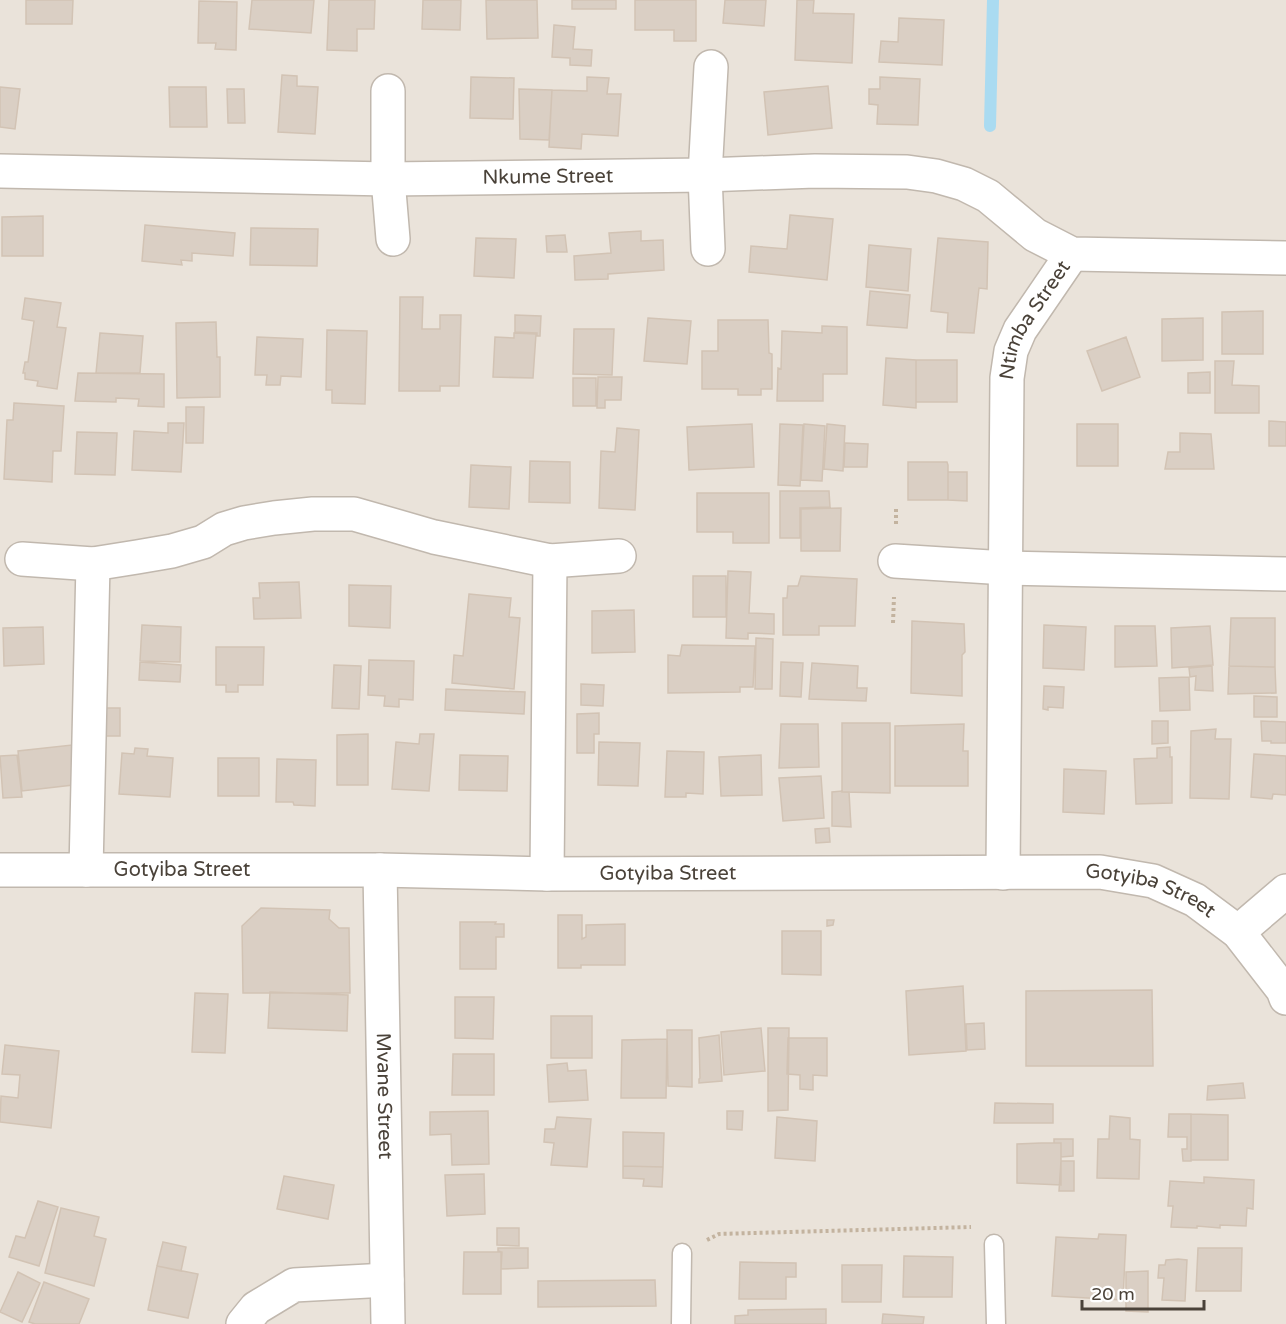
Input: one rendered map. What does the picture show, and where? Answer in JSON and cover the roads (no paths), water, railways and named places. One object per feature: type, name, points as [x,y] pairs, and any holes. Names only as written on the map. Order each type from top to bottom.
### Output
[{"type":"street","points":[[708,249],[705,175],[711,67]]},
{"type":"street","points":[[388,91],[388,179],[393,238]]},
{"type":"street","name":"Nkume Street","points":[[0,171],[388,179],[705,175],[815,171],[907,172],[936,176],[964,184],[988,196],[1035,235],[1072,254]]},
{"type":"street","name":"Ntimba Street","points":[[1004,873],[1007,378],[1011,351],[1026,321],[1072,254],[1286,258]]},
{"type":"street","points":[[22,559],[93,564],[172,551],[203,542],[224,529],[244,523],[313,514],[354,514],[434,537],[550,561],[619,556]]},
{"type":"street","points":[[547,874],[550,561]]},
{"type":"street","points":[[895,561],[1006,568],[1286,574]]},
{"type":"street","points":[[86,870],[93,564]]},
{"type":"street","name":"Gotyiba Street","points":[[0,870],[380,870],[547,874],[1100,872],[1153,881],[1195,900],[1238,932],[1283,990],[1286,998]]},
{"type":"street","name":"Mvane Street","points":[[380,870],[388,1324]]},
{"type":"street","points":[[1238,932],[1286,891]]},
{"type":"street","points":[[243,1324],[256,1308],[294,1285],[387,1280]]},
{"type":"lane","points":[[994,1244],[996,1324]]},
{"type":"lane","points":[[681,1324],[682,1253]]},
{"type":"waterway","points":[[990,126],[993,0]]}]
